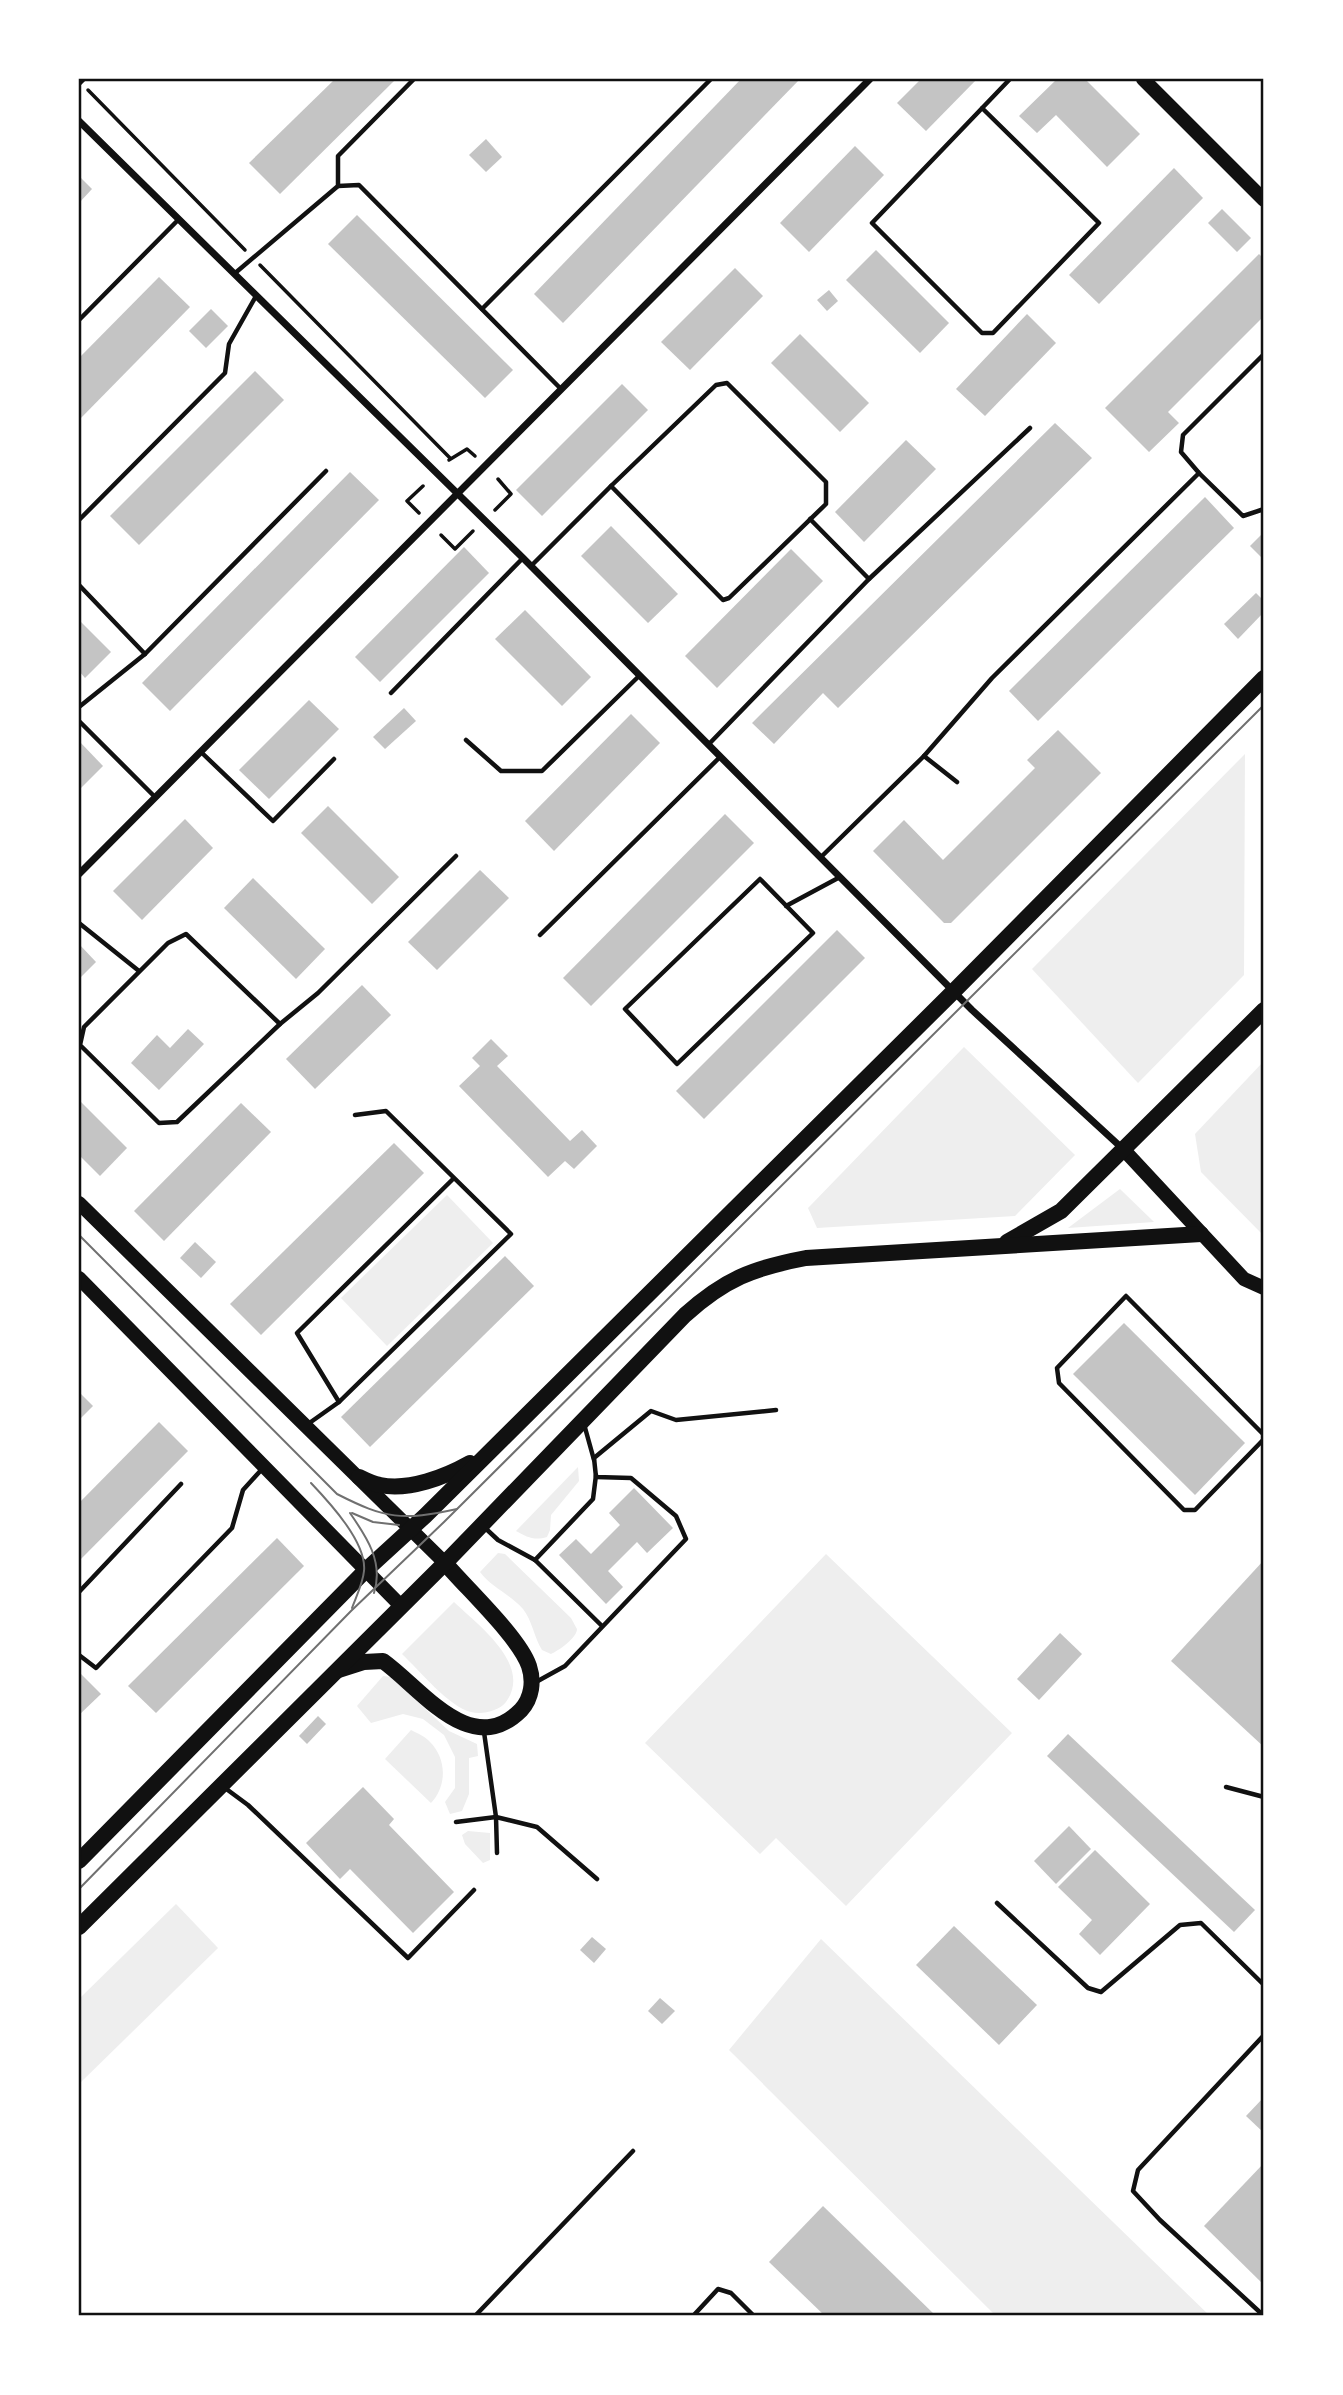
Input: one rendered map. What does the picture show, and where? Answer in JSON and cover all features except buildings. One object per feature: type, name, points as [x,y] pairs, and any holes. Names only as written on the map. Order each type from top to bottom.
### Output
[{"type":"main road","points":[[1143,79],[1264,200]]},
{"type":"main road","points":[[79,1861],[366,1570],[411,1529],[954,991],[1264,678]]},
{"type":"main road","points":[[1001,1245],[1061,1211],[1264,1010]]},
{"type":"main road","points":[[1124,1150],[1244,1279],[1264,1288]]},
{"type":"main road","points":[[79,1203],[444,1563],[517,1645],[529,1665],[532,1685],[531,1692],[520,1710],[504,1723],[484,1729],[463,1723],[444,1713],[383,1661],[364,1662],[337,1671]]},
{"type":"main road","points":[[79,1927],[337,1671],[685,1315],[710,1293],[742,1275],[770,1264],[806,1258],[1201,1234]]},
{"type":"main road","points":[[79,1278],[400,1605]]},
{"type":"main road","points":[[359,1477],[380,1485],[417,1483],[450,1474],[487,1453]]},
{"type":"street","points":[[79,874],[870,79]]},
{"type":"street","points":[[79,121],[523,558]]},
{"type":"street","points":[[531,566],[954,991],[1124,1150]]},
{"type":"lane","points":[[338,186],[338,156],[414,79]]},
{"type":"lane","points":[[482,309],[710,79]]},
{"type":"lane","points":[[982,108],[1099,223],[993,333],[982,333],[872,223],[982,108],[1010,79]]},
{"type":"lane","points":[[234,274],[338,186],[359,185],[561,389]]},
{"type":"lane","points":[[79,320],[179,219]]},
{"type":"lane","points":[[79,520],[225,373],[229,344],[256,296]]},
{"type":"lane","points":[[1264,354],[1183,435],[1181,452],[1242,516],[1264,509]]},
{"type":"lane","points":[[391,693],[523,558],[531,566],[611,486],[716,385],[727,383],[826,482],[826,503],[729,598],[723,600],[611,486]]},
{"type":"lane","points":[[709,744],[869,579],[1030,428]]},
{"type":"lane","points":[[79,707],[145,654],[326,471]]},
{"type":"lane","points":[[820,858],[924,756],[992,678],[1199,473]]},
{"type":"lane","points":[[810,519],[869,579]]},
{"type":"lane","points":[[79,585],[145,654]]},
{"type":"lane","points":[[466,740],[502,772],[541,771],[639,676]]},
{"type":"lane","points":[[79,721],[155,797]]},
{"type":"lane","points":[[200,751],[273,821],[334,759]]},
{"type":"lane","points":[[540,935],[721,756]]},
{"type":"lane","points":[[924,756],[957,782]]},
{"type":"lane","points":[[280,1024],[186,934],[168,943],[84,1027],[80,1045],[159,1123],[177,1122],[280,1024],[318,993],[456,856]]},
{"type":"lane","points":[[786,906],[840,877]]},
{"type":"lane","points":[[760,879],[786,906],[813,933],[677,1064],[625,1009],[760,879]]},
{"type":"lane","points":[[79,923],[139,971]]},
{"type":"lane","points":[[305,1427],[339,1402],[511,1234],[386,1111],[355,1115]]},
{"type":"lane","points":[[339,1402],[296,1334],[454,1178]]},
{"type":"lane","points":[[1126,1296],[1264,1437],[1195,1510],[1184,1510],[1059,1382],[1057,1368],[1126,1296]]},
{"type":"lane","points":[[594,1458],[651,1411],[676,1420],[776,1410]]},
{"type":"lane","points":[[535,1560],[593,1499],[596,1477],[594,1458],[583,1420]]},
{"type":"lane","points":[[79,1655],[96,1668],[232,1528],[243,1490],[264,1467]]},
{"type":"lane","points":[[532,1685],[565,1665],[686,1539],[676,1516],[631,1478],[596,1477]]},
{"type":"lane","points":[[79,1592],[181,1485]]},
{"type":"lane","points":[[481,1525],[498,1540],[535,1560],[602,1626]]},
{"type":"lane","points":[[484,1729],[496,1817],[497,1853]]},
{"type":"lane","points":[[222,1786],[248,1805],[408,1958],[474,1890]]},
{"type":"lane","points":[[1226,1787],[1264,1797]]},
{"type":"lane","points":[[456,1822],[496,1817],[537,1827],[597,1879]]},
{"type":"lane","points":[[997,1903],[1088,1988],[1101,1992],[1180,1925],[1201,1923],[1264,1985]]},
{"type":"lane","points":[[1264,2035],[1138,2170],[1133,2191],[1160,2220],[1264,2316]]},
{"type":"lane","points":[[475,2316],[633,2151]]},
{"type":"lane","points":[[693,2316],[718,2289],[731,2293],[754,2316]]},
{"type":"path","points":[[81,82],[450,458]]},
{"type":"path","points":[[445,464],[450,458],[467,449],[475,456]]},
{"type":"path","points":[[494,511],[511,494],[498,480]]},
{"type":"path","points":[[419,513],[407,501],[423,486]]},
{"type":"path","points":[[441,535],[455,549],[473,531]]},
{"type":"shaded area","points":[[1245,754],[1244,975],[1138,1083],[1032,969]]},
{"type":"shaded area","points":[[964,1047],[1075,1155],[1015,1216],[817,1228],[808,1208]]},
{"type":"shaded area","points":[[1264,1061],[1264,1236],[1201,1172],[1195,1134]]},
{"type":"shaded area","points":[[1120,1189],[1154,1222],[1068,1228]]},
{"type":"shaded area","points":[[447,1195],[493,1243],[387,1346],[341,1298]]},
{"type":"shaded area","points":[[578,1467],[579,1481],[551,1515],[547,1537],[531,1538],[516,1531]]},
{"type":"shaded area","points":[[498,1553],[505,1554],[571,1618],[577,1629],[567,1644],[551,1654],[542,1650],[523,1609],[480,1572]]},
{"type":"shaded area","points":[[826,1554],[1012,1733],[846,1906],[776,1838],[760,1854],[645,1743]]},
{"type":"shaded area","points":[[454,1602],[488,1634],[508,1660],[513,1674],[513,1688],[506,1702],[495,1710],[475,1713],[462,1709],[444,1696],[402,1654]]},
{"type":"shaded area","points":[[383,1676],[391,1677],[449,1731],[477,1744],[478,1756],[469,1758],[469,1794],[462,1811],[450,1814],[445,1802],[455,1788],[455,1757],[444,1735],[423,1719],[403,1714],[371,1723],[357,1706]]},
{"type":"shaded area","points":[[411,1730],[430,1742],[440,1756],[442,1781],[431,1803],[385,1759]]},
{"type":"shaded area","points":[[468,1831],[490,1833],[490,1860],[483,1863],[465,1844],[462,1835]]},
{"type":"shaded area","points":[[176,1904],[218,1948],[79,2084],[79,1999]]},
{"type":"shaded area","points":[[821,1939],[1210,2316],[996,2316],[729,2050]]},
{"type":"tram line","points":[[79,1889],[351,1611],[444,1522],[1264,705]]},
{"type":"tram line","points":[[79,1235],[337,1494],[369,1509],[395,1515],[422,1515],[457,1509]]},
{"type":"tram line","points":[[311,1483],[346,1524],[360,1548],[364,1571],[352,1608]]},
{"type":"tram line","points":[[350,1513],[372,1550],[377,1571],[374,1593]]},
{"type":"tram line","points":[[352,1513],[373,1522],[399,1525]]}]
